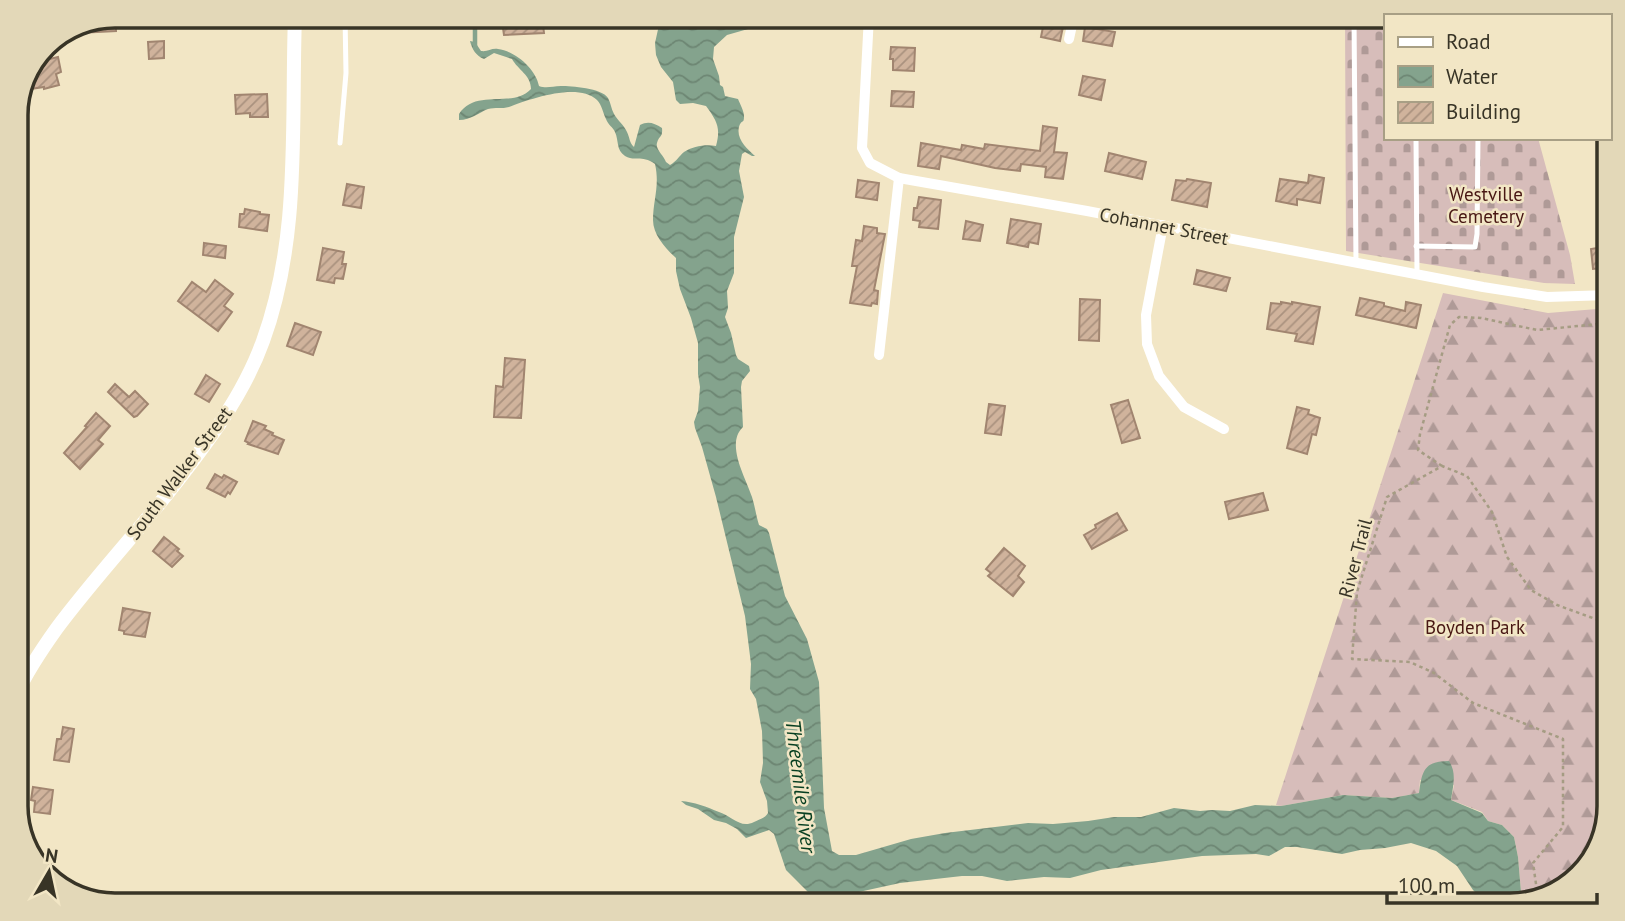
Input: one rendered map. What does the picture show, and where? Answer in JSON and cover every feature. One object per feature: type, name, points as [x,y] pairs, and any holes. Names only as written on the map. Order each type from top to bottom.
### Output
[{"type":"street","name":"South Walker Street","points":[[28,673],[41,650],[71,610],[167,494],[212,434],[250,372],[263,342],[273,312],[289,231],[295,28]]},
{"type":"street","name":"Cohannet Street","points":[[868,28],[862,148],[870,163],[900,178],[1163,225],[1483,288],[1547,297],[1597,295]]},
{"type":"street","points":[[1069,39],[1071,28]]},
{"type":"street","points":[[878,355],[900,178]]},
{"type":"street","points":[[1163,225],[1146,316],[1147,344],[1159,376],[1184,407],[1224,429]]},
{"type":"lane","points":[[340,144],[346,73],[345,28]]},
{"type":"lane","points":[[1354,28],[1356,264]]},
{"type":"lane","points":[[1416,140],[1417,275]]},
{"type":"lane","points":[[1416,246],[1475,247],[1478,222],[1478,140]]},
{"type":"path","points":[[1597,324],[1538,330],[1481,318],[1459,317],[1450,325],[1418,450],[1442,466],[1467,476],[1492,512],[1507,558],[1531,590],[1558,605],[1597,620]]},
{"type":"path","name":"River Trail","points":[[1442,466],[1387,497],[1357,592],[1352,659],[1410,662],[1434,673],[1473,703],[1563,739],[1563,827],[1533,863],[1537,889]]},
{"type":"green space","name":"Westville Cemetery","points":[[1345,28],[1384,28],[1384,140],[1539,140],[1570,255],[1575,284],[1544,283],[1346,251]]},
{"type":"green space","name":"Boyden Park","points":[[1443,293],[1548,313],[1597,309],[1597,806],[1594,829],[1585,850],[1572,868],[1554,881],[1521,892],[1514,837],[1502,825],[1488,821],[1482,812],[1451,800],[1454,785],[1420,780],[1419,793],[1392,798],[1343,795],[1276,805]]},
{"type":"water","name":"Threemile River","points":[[658,28],[750,28],[727,35],[714,47],[713,59],[725,96],[738,99],[743,110],[744,120],[739,127],[739,136],[755,156],[745,152],[742,154],[739,171],[744,197],[734,237],[734,273],[727,291],[728,308],[725,317],[736,355],[749,366],[750,371],[742,381],[743,427],[738,434],[736,452],[759,525],[769,533],[785,596],[807,639],[819,682],[824,808],[832,851],[839,855],[856,855],[911,839],[945,833],[1028,823],[1053,824],[1114,817],[1141,817],[1174,808],[1230,811],[1255,805],[1281,806],[1343,795],[1392,798],[1419,793],[1423,773],[1429,765],[1449,761],[1454,775],[1451,800],[1482,813],[1488,821],[1502,825],[1514,837],[1521,892],[1476,893],[1457,866],[1436,851],[1411,843],[1342,854],[1285,847],[1269,856],[1202,856],[1101,870],[1070,878],[1044,877],[1007,881],[982,876],[962,876],[900,883],[854,893],[809,893],[786,870],[774,834],[769,830],[746,838],[737,829],[714,820],[681,801],[705,807],[744,824],[762,819],[768,813],[760,782],[763,763],[762,731],[756,699],[750,689],[751,664],[745,616],[716,497],[694,422],[700,387],[698,343],[680,289],[676,258],[655,231],[655,164],[646,159],[628,158],[622,154],[615,132],[599,102],[578,92],[554,94],[509,107],[488,109],[471,118],[459,120],[459,114],[466,106],[475,102],[514,98],[531,89],[527,76],[512,59],[494,53],[484,59],[475,52],[470,41],[475,42],[481,51],[505,50],[518,57],[534,73],[539,86],[579,87],[605,95],[634,147],[640,125],[651,123],[662,128],[658,150],[670,165],[691,148],[716,146],[718,129],[710,111],[706,106],[680,104],[676,100],[673,82],[661,67],[655,43]]},
{"type":"building","points":[[115,28],[116,31],[89,32]]},
{"type":"building","points":[[503,28],[543,28],[544,33],[504,35]]},
{"type":"building","points":[[1043,28],[1063,28],[1060,41],[1041,37]]},
{"type":"building","points":[[1085,28],[1115,32],[1112,46],[1083,41]]},
{"type":"building","points":[[164,41],[164,58],[149,59],[148,42]]},
{"type":"building","points":[[891,47],[915,48],[914,71],[893,70]]},
{"type":"building","points":[[58,57],[61,72],[56,74],[59,85],[32,89],[37,76],[48,59]]},
{"type":"building","points":[[1083,76],[1105,80],[1101,100],[1079,95]]},
{"type":"building","points":[[892,91],[914,92],[913,107],[891,106]]},
{"type":"building","points":[[267,94],[268,117],[250,117],[250,113],[236,114],[235,95]]},
{"type":"building","points":[[1043,126],[1057,128],[1054,152],[1067,153],[1063,179],[1045,177],[1046,167],[1021,164],[1020,171],[941,156],[939,169],[918,166],[921,143],[961,150],[962,145],[984,149],[985,144],[1040,151]]},
{"type":"building","points":[[1109,153],[1146,162],[1142,179],[1105,171]]},
{"type":"building","points":[[1309,175],[1324,178],[1320,203],[1297,199],[1297,205],[1276,201],[1280,179],[1308,183]]},
{"type":"building","points":[[858,180],[879,183],[877,200],[856,197]]},
{"type":"building","points":[[1176,180],[1211,183],[1207,207],[1172,200]]},
{"type":"building","points":[[347,184],[364,187],[361,208],[343,205]]},
{"type":"building","points":[[919,197],[941,200],[938,229],[919,227],[920,221],[913,220]]},
{"type":"building","points":[[245,209],[269,215],[267,231],[239,227],[240,214],[244,214]]},
{"type":"building","points":[[1011,219],[1041,224],[1038,244],[1029,242],[1028,247],[1007,243]]},
{"type":"building","points":[[966,221],[983,225],[980,241],[963,239]]},
{"type":"building","points":[[864,226],[877,228],[877,233],[885,234],[874,290],[878,291],[877,304],[872,303],[871,306],[850,303],[857,266],[852,266],[856,240],[862,241]]},
{"type":"building","points":[[204,243],[226,246],[225,258],[203,255]]},
{"type":"building","points":[[323,248],[344,252],[342,264],[346,264],[343,279],[335,278],[334,283],[317,280]]},
{"type":"building","points":[[1597,248],[1597,268],[1593,269],[1591,249]]},
{"type":"building","points":[[1197,270],[1230,278],[1226,291],[1194,284]]},
{"type":"building","points":[[215,280],[233,294],[224,306],[232,312],[218,331],[178,301],[192,282],[206,292]]},
{"type":"building","points":[[1360,298],[1405,311],[1406,302],[1421,305],[1416,328],[1356,315]]},
{"type":"building","points":[[1080,299],[1100,300],[1099,341],[1079,340]]},
{"type":"building","points":[[1271,303],[1320,307],[1313,344],[1295,341],[1297,334],[1267,329]]},
{"type":"building","points":[[295,323],[321,332],[313,355],[287,346]]},
{"type":"building","points":[[505,358],[525,360],[521,418],[494,417],[496,386],[503,387]]},
{"type":"building","points":[[206,375],[220,384],[209,402],[195,394]]},
{"type":"building","points":[[115,384],[129,397],[135,391],[148,404],[137,416],[134,417],[108,392]]},
{"type":"building","points":[[1128,400],[1140,438],[1122,443],[1111,405]]},
{"type":"building","points":[[989,404],[1005,406],[1001,435],[985,433]]},
{"type":"building","points":[[1297,407],[1309,410],[1308,414],[1320,418],[1307,454],[1287,448]]},
{"type":"building","points":[[96,413],[110,426],[98,440],[103,444],[80,469],[64,453]]},
{"type":"building","points":[[253,421],[266,426],[264,429],[284,440],[278,454],[245,441]]},
{"type":"building","points":[[215,474],[222,478],[224,475],[237,482],[225,497],[207,488]]},
{"type":"building","points":[[1263,493],[1268,510],[1229,519],[1225,502]]},
{"type":"building","points":[[1117,513],[1127,530],[1092,549],[1084,535],[1096,528],[1095,525]]},
{"type":"building","points":[[164,537],[179,549],[177,551],[183,556],[172,567],[153,551]]},
{"type":"building","points":[[1004,548],[1025,566],[1018,576],[1024,582],[1013,596],[988,576],[991,573],[986,569]]},
{"type":"building","points":[[123,608],[150,613],[145,637],[124,634],[124,631],[119,630]]},
{"type":"building","points":[[63,727],[74,729],[69,762],[54,760],[57,739],[61,739]]},
{"type":"building","points":[[33,787],[53,790],[50,814],[34,812],[35,801],[31,800]]},
{"type":"waterway","points":[[475,28],[475,46]]}]
